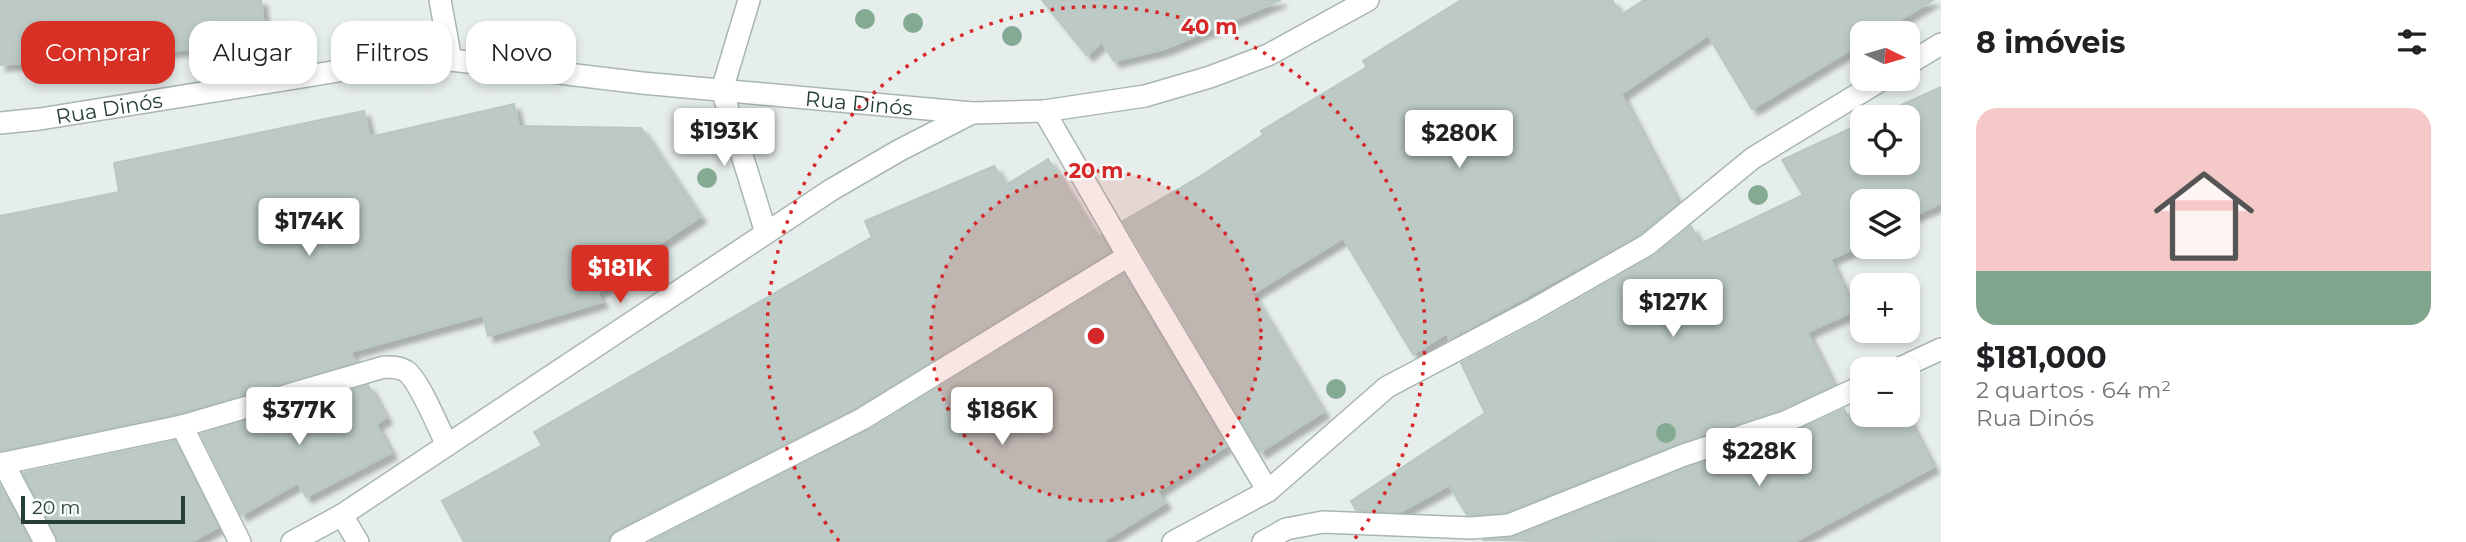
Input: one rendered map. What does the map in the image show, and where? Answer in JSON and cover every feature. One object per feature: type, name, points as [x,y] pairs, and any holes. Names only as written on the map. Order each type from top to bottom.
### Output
[{"type":"street","points":[[440,0],[444,21]]},
{"type":"street","points":[[749,0],[722,90],[766,233]]},
{"type":"street","name":"Rua Dinós","points":[[452,60],[722,90],[972,113],[1044,111],[1145,96],[1210,77],[1268,55],[1368,0]]},
{"type":"street","points":[[1920,57],[1941,44]]},
{"type":"street","name":"Rua Dinós","points":[[0,123],[40,119],[331,72]]},
{"type":"street","points":[[1173,542],[1268,491],[1387,387],[1533,310],[1647,245],[1753,158],[1864,91]]},
{"type":"street","points":[[1044,111],[1268,491]]},
{"type":"street","points":[[292,542],[342,515],[831,190],[972,113]]},
{"type":"street","points":[[621,542],[862,419],[1128,256]]},
{"type":"street","points":[[1920,359],[1941,349]]},
{"type":"street","points":[[45,542],[2,463],[182,426],[384,367],[406,371],[415,381],[447,445]]},
{"type":"street","points":[[1264,542],[1286,529],[1323,522],[1471,527],[1509,525],[1684,456],[1785,422],[1850,392]]},
{"type":"street","points":[[182,426],[240,542]]},
{"type":"street","points":[[342,515],[358,542]]},
{"type":"building","points":[[0,0],[261,0],[263,21],[189,21],[189,49],[175,51],[175,21],[21,21],[21,63],[0,65]]},
{"type":"building","points":[[1042,0],[1281,0],[1164,49],[1114,61],[1102,42],[1087,55]]},
{"type":"building","points":[[1461,0],[1612,0],[1621,15],[1644,0],[1933,0],[1898,21],[1850,21],[1850,50],[1752,109],[1708,35],[1621,94],[1678,203],[1640,234],[1449,339],[1447,333],[1413,354],[1343,238],[1252,294],[1323,412],[1260,452],[1123,221],[1199,177],[1263,135],[1261,131],[1367,67],[1363,61]]},
{"type":"building","points":[[1941,87],[1941,203],[1920,213],[1920,189],[1850,189],[1850,250],[1830,259],[1850,302],[1850,313],[1807,332],[1833,385],[1780,410],[1679,443],[1506,512],[1467,515],[1449,485],[1400,512],[1356,510],[1351,501],[1485,413],[1461,363],[1654,256],[1691,226],[1700,244],[1803,195],[1782,160],[1850,129],[1850,175],[1920,175],[1920,105],[1901,105]]},
{"type":"building","points":[[514,104],[519,126],[641,128],[700,217],[650,250],[653,254],[597,293],[602,302],[488,336],[483,315],[350,352],[356,362],[179,413],[0,451],[0,216],[119,192],[114,163],[364,111],[370,137]]},
{"type":"building","points":[[1048,159],[1097,237],[1101,235],[1110,251],[856,408],[615,530],[608,542],[464,542],[442,501],[542,445],[534,432],[872,237],[865,221],[994,166],[1006,185]]},
{"type":"building","points":[[1124,274],[1226,446],[1157,491],[1165,503],[1102,542],[650,542],[869,430]]},
{"type":"building","points":[[368,385],[386,418],[376,424],[391,453],[306,497],[298,483],[241,515],[201,434]]},
{"type":"building","points":[[1844,409],[1847,415],[1850,415],[1850,427],[1912,427],[1933,467],[1794,542],[1482,540],[1514,537],[1688,467],[1789,434]]},
{"type":"building","points":[[175,441],[218,527],[191,542],[58,542],[23,473]]},
{"type":"building","points":[[0,485],[30,542],[0,542]]}]
